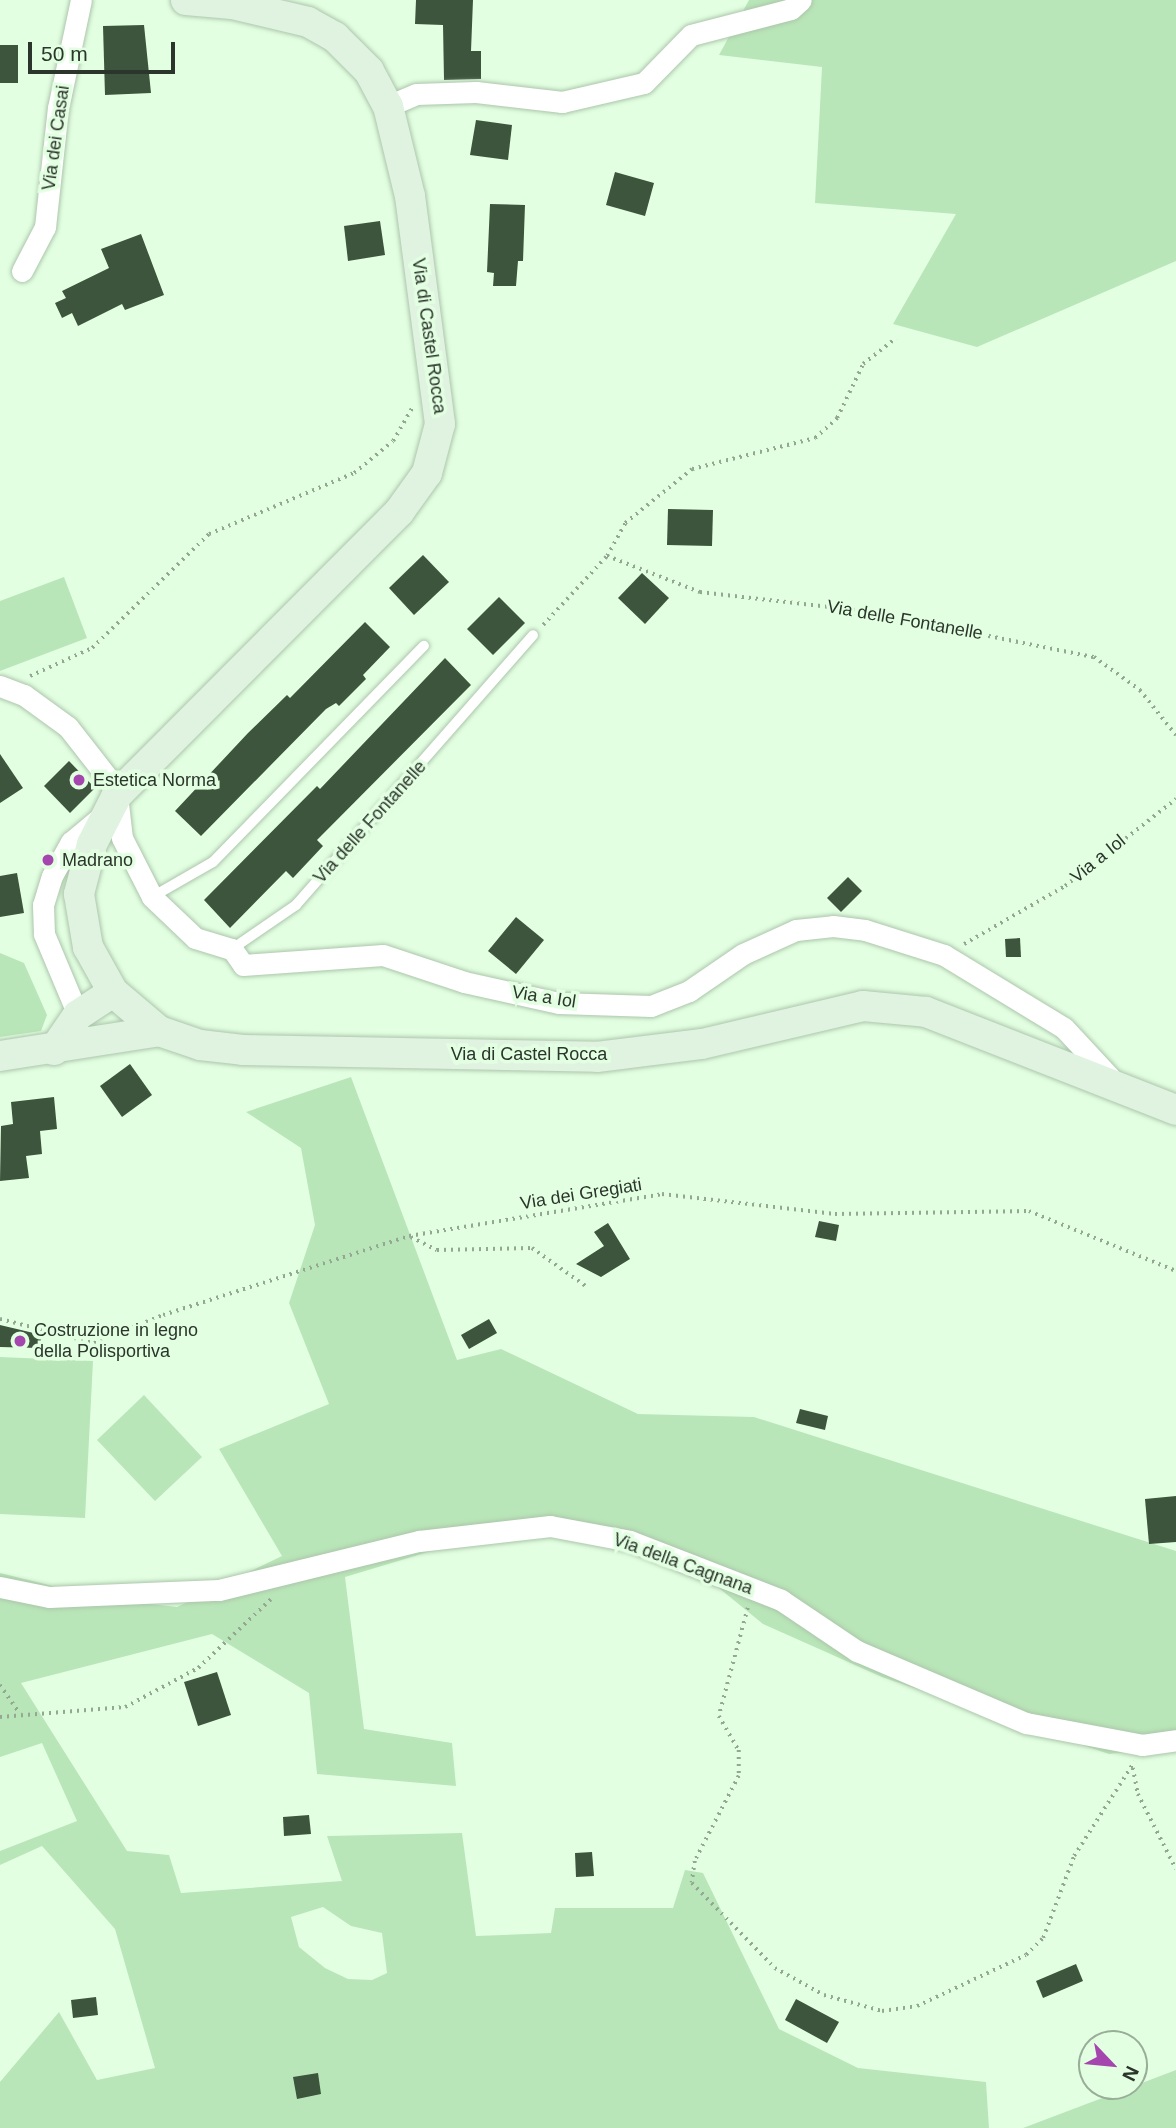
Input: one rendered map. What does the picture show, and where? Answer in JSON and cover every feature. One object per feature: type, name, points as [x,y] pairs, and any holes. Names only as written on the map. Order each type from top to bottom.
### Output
[{"type":"main road","name":"Via di Castel Rocca","points":[[186,0],[302,11],[335,37],[369,71],[388,106],[410,196],[440,424],[428,473],[398,512],[114,802],[92,844],[79,894],[88,947],[113,992],[159,1031],[200,1045],[243,1050],[597,1057],[702,1044],[863,1006],[926,1012],[1176,1110]]},
{"type":"main road","points":[[54,1050],[78,1015],[113,992]]},
{"type":"main road","points":[[0,1056],[54,1050],[159,1031]]},
{"type":"street","name":"Via dei Casai","points":[[22,271],[45,227],[58,108],[81,0]]},
{"type":"street","points":[[388,106],[416,94],[464,92],[562,102],[644,83],[691,35],[791,9],[801,0]]},
{"type":"street","points":[[3,686],[68,727],[114,802]]},
{"type":"street","name":"Via a Iol","points":[[114,802],[122,838],[152,897],[195,939],[232,948],[243,965],[383,955],[464,982],[559,1003],[651,1006],[689,991],[743,954],[796,930],[833,926],[865,930],[944,955],[1063,1028],[1120,1088]]},
{"type":"street","name":"Via di Castel Rocca","points":[[78,1015],[44,934],[43,905],[52,876],[71,842],[114,802]]},
{"type":"street","name":"Via della Cagnana","points":[[0,1587],[49,1597],[219,1590],[419,1541],[550,1525],[630,1541],[781,1600],[857,1651],[1026,1723],[1142,1745],[1176,1740]]},
{"type":"lane","name":"Via delle Fontanelle","points":[[232,948],[296,905],[533,635]]},
{"type":"lane","points":[[152,897],[213,862],[424,646]]},
{"type":"path","points":[[533,635],[607,556],[625,523],[692,469],[815,438],[836,418],[863,364],[895,338]]},
{"type":"path","points":[[3,686],[92,648],[209,534],[354,473],[393,441],[416,396]]},
{"type":"path","name":"Via delle Fontanelle","points":[[607,556],[700,592],[865,611],[1094,657],[1140,690],[1176,735]]},
{"type":"path","name":"Via a Iol","points":[[944,955],[1065,886],[1176,799]]},
{"type":"path","name":"Via dei Gregiati","points":[[0,1319],[94,1343],[163,1315],[409,1237],[662,1194],[835,1214],[1029,1211],[1176,1271]]},
{"type":"path","points":[[409,1237],[437,1250],[532,1248],[587,1287]]},
{"type":"path","points":[[754,1590],[719,1716],[739,1750],[739,1776],[695,1861],[692,1883],[775,1968],[824,1995],[882,2011],[917,2006],[1026,1955],[1043,1938],[1074,1856],[1133,1765],[1142,1745]]},
{"type":"path","points":[[0,1717],[125,1707],[198,1668],[281,1592]]},
{"type":"path","points":[[0,1685],[20,1714]]},
{"type":"path","points":[[1133,1765],[1138,1794],[1176,1870]]},
{"type":"green space","points":[[749,0],[1176,0],[1176,261],[977,347],[893,324],[956,214],[815,203],[822,67],[719,55]]},
{"type":"green space","points":[[64,577],[87,638],[0,671],[0,601]]},
{"type":"green space","points":[[0,953],[24,963],[47,1015],[41,1031],[0,1037]]},
{"type":"green space","points":[[351,1077],[457,1360],[501,1349],[638,1414],[754,1417],[1176,1551],[1176,1746],[1109,1754],[882,1677],[763,1624],[665,1544],[537,1519],[345,1577],[364,1729],[452,1743],[456,1786],[317,1774],[309,1693],[212,1634],[21,1683],[127,1851],[169,1855],[181,1893],[342,1881],[327,1836],[462,1833],[476,1936],[551,1933],[555,1908],[673,1908],[685,1870],[703,1873],[779,2029],[858,2068],[986,2082],[989,2128],[0,2128],[0,2082],[59,2012],[97,2080],[155,2068],[115,1929],[42,1846],[0,1865],[0,1851],[77,1821],[42,1743],[0,1757],[0,1573],[101,1598],[177,1607],[282,1556],[219,1449],[329,1404],[289,1303],[315,1225],[301,1148],[246,1112]],"holes":[[[323,1907],[351,1926],[382,1933],[387,1973],[372,1980],[348,1979],[325,1968],[299,1947],[291,1917]]]},
{"type":"green space","points":[[0,1357],[93,1361],[85,1518],[0,1514]]},
{"type":"green space","points":[[144,1395],[202,1457],[155,1501],[97,1440]]},
{"type":"green space","points":[[1176,2070],[1176,2128],[1023,2128],[1097,2100],[1148,2100],[1148,2081]]},
{"type":"building","points":[[416,0],[473,0],[471,51],[481,51],[481,79],[444,80],[443,25],[415,24]]},
{"type":"building","points":[[144,25],[151,93],[105,95],[103,26]]},
{"type":"building","points":[[0,45],[18,45],[18,83],[0,83]]},
{"type":"building","points":[[476,120],[512,125],[508,160],[470,155]]},
{"type":"building","points":[[615,172],[654,183],[645,216],[606,205]]},
{"type":"building","points":[[490,204],[525,205],[523,261],[518,261],[516,286],[493,286],[494,273],[487,272]]},
{"type":"building","points":[[380,221],[385,255],[348,261],[344,226]]},
{"type":"building","points":[[141,234],[164,295],[125,310],[122,304],[78,326],[72,313],[62,318],[55,303],[66,298],[62,291],[109,268],[101,249]]},
{"type":"building","points":[[668,509],[713,510],[712,546],[667,545]]},
{"type":"building","points":[[423,555],[449,582],[414,615],[389,588]]},
{"type":"building","points":[[642,573],[669,598],[645,624],[618,598]]},
{"type":"building","points":[[499,597],[525,623],[493,655],[467,629]]},
{"type":"building","points":[[365,622],[390,647],[363,675],[366,679],[339,706],[336,703],[326,709],[201,836],[175,811],[248,733],[287,695],[290,698]]},
{"type":"building","points":[[445,658],[471,685],[317,840],[323,846],[293,878],[286,871],[230,928],[204,900],[317,786],[320,789]]},
{"type":"building","points":[[0,754],[23,788],[0,803]]},
{"type":"building","points":[[69,761],[95,788],[70,813],[44,786]]},
{"type":"building","points":[[17,873],[24,913],[0,917],[0,876]]},
{"type":"building","points":[[848,877],[862,891],[841,912],[827,898]]},
{"type":"building","points":[[516,917],[544,940],[516,974],[488,951]]},
{"type":"building","points":[[1020,938],[1021,957],[1006,957],[1005,939]]},
{"type":"building","points":[[130,1064],[152,1095],[122,1117],[100,1086]]},
{"type":"building","points":[[54,1097],[57,1129],[40,1131],[42,1154],[26,1156],[29,1178],[0,1181],[1,1126],[13,1124],[11,1102]]},
{"type":"building","points":[[819,1221],[839,1225],[836,1241],[815,1237]]},
{"type":"building","points":[[608,1223],[630,1259],[601,1277],[576,1264],[604,1246],[594,1232]]},
{"type":"building","points":[[489,1319],[497,1333],[469,1349],[461,1335]]},
{"type":"building","name":"Costruzione in legno della Polisportiva","points":[[0,1325],[42,1335],[39,1348],[0,1347]]},
{"type":"building","points":[[800,1409],[828,1416],[825,1430],[796,1423]]},
{"type":"building","points":[[1176,1496],[1176,1542],[1149,1544],[1145,1499]]},
{"type":"building","points":[[217,1672],[231,1715],[198,1726],[184,1682]]},
{"type":"building","points":[[309,1815],[311,1834],[284,1836],[283,1817]]},
{"type":"building","points":[[592,1852],[594,1876],[576,1877],[575,1853]]},
{"type":"building","points":[[1076,1964],[1083,1981],[1043,1998],[1036,1981]]},
{"type":"building","points":[[96,1997],[98,2015],[73,2018],[71,2000]]},
{"type":"building","points":[[796,1999],[839,2022],[827,2043],[785,2020]]},
{"type":"building","points":[[318,2073],[321,2094],[297,2099],[293,2077]]},
{"type":"place","name":"Estetica Norma","points":[[79,780]]},
{"type":"place","name":"Madrano","points":[[48,860]]},
{"type":"place","name":"Costruzione in legno della Polisportiva","points":[[20,1341]]}]
